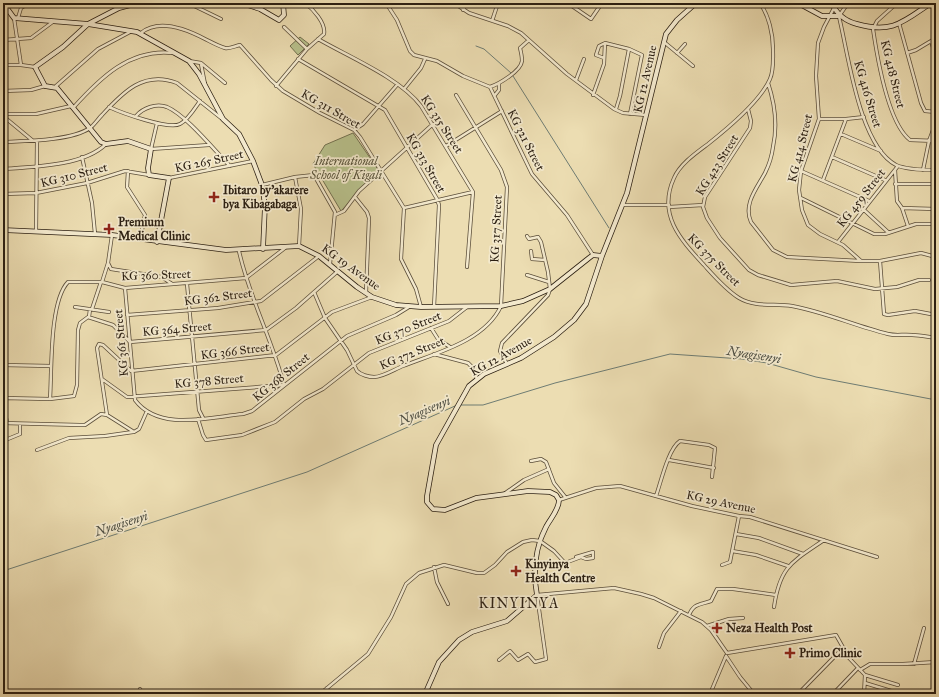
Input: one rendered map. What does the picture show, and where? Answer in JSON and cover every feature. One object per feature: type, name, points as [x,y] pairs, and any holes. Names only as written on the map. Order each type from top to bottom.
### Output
[{"type":"street","points":[[3,3],[16,18],[88,24],[141,33],[178,54],[194,66],[223,119]]},
{"type":"street","points":[[20,65],[16,18],[21,8],[29,3]]},
{"type":"street","points":[[107,3],[119,8]]},
{"type":"street","points":[[3,65],[20,65],[35,68],[63,47],[88,24],[119,8],[138,3]]},
{"type":"street","points":[[188,3],[221,19]]},
{"type":"street","points":[[242,3],[260,9],[279,20],[284,15],[283,3]]},
{"type":"street","points":[[276,86],[307,49],[324,34],[325,29],[314,11],[305,3]]},
{"type":"street","points":[[386,3],[397,20],[412,54],[437,62],[463,76],[490,87],[499,84],[518,70],[522,61],[520,48],[529,40]]},
{"type":"street","points":[[454,3],[462,10],[513,28],[593,95],[616,110],[630,114],[647,115]]},
{"type":"street","points":[[462,10],[467,3]]},
{"type":"street","points":[[492,21],[498,3]]},
{"type":"street","points":[[572,6],[591,19],[602,3]]},
{"type":"street","points":[[681,3],[692,7]]},
{"type":"street","name":"KG 12 Avenue","points":[[559,500],[554,493],[545,491],[476,498],[441,511],[433,509],[429,505],[427,496],[435,450],[469,386],[477,379],[530,353],[554,337],[578,316],[590,296],[602,256],[624,205],[664,41],[670,27],[696,3]]},
{"type":"street","name":"KG 375 Street","points":[[760,3],[768,18],[773,40],[773,64],[768,82],[748,109],[682,166],[674,178],[671,187],[669,206],[672,222],[677,235],[710,272],[739,298],[760,304],[780,304],[811,310],[847,323],[888,334],[936,338]]},
{"type":"street","points":[[798,3],[815,13],[829,17],[839,16],[848,3]]},
{"type":"street","points":[[832,3],[839,16],[853,23],[873,29],[885,28],[899,24],[931,3]]},
{"type":"street","points":[[873,29],[877,21],[897,3]]},
{"type":"street","name":"KG 414 Street","points":[[834,8],[821,35],[817,53],[816,83],[819,119],[801,171],[799,184],[800,198],[802,210],[808,224],[820,234],[838,242],[861,261]]},
{"type":"street","name":"KG 416 Street","points":[[839,16],[855,91],[864,117],[874,141],[881,152],[898,166]]},
{"type":"street","points":[[3,40],[18,40],[35,36],[55,21]]},
{"type":"street","points":[[899,24],[920,103],[925,111],[936,112]]},
{"type":"street","name":"KG 311 Street","points":[[141,33],[147,29],[157,26],[177,28],[196,34],[223,47],[240,46],[276,86],[302,103],[354,130],[360,137],[404,208]]},
{"type":"street","points":[[284,27],[307,49]]},
{"type":"street","name":"KG 418 Street","points":[[873,29],[880,65],[893,114],[907,137],[915,141],[936,141]]},
{"type":"street","points":[[3,91],[31,90],[45,86],[56,86],[98,49],[132,31]]},
{"type":"street","points":[[907,53],[916,50],[936,38]]},
{"type":"street","name":"KG 315 Street","points":[[318,40],[398,85],[417,101],[433,124],[473,192]]},
{"type":"street","points":[[664,41],[693,66]]},
{"type":"street","points":[[931,41],[936,56]]},
{"type":"street","points":[[593,95],[604,64],[605,43]]},
{"type":"street","points":[[604,58],[596,55],[599,46],[605,43],[640,53],[642,57],[630,114]]},
{"type":"street","points":[[677,53],[685,44]]},
{"type":"street","points":[[616,110],[629,49]]},
{"type":"street","points":[[3,115],[36,114],[72,107],[112,70],[137,56],[156,53],[178,54]]},
{"type":"street","name":"KG 313 Street","points":[[298,59],[379,106],[388,114],[437,199],[439,205],[434,307]]},
{"type":"street","points":[[404,89],[421,68],[425,59]]},
{"type":"street","points":[[576,80],[584,59]]},
{"type":"street","points":[[189,61],[201,63],[225,83]]},
{"type":"street","points":[[201,63],[205,85]]},
{"type":"street","points":[[35,68],[45,86]]},
{"type":"street","points":[[3,142],[37,141],[89,128],[127,90],[148,79],[170,80],[177,83],[223,119],[239,134],[254,161],[262,184],[265,217],[263,249]]},
{"type":"street","points":[[768,82],[775,108],[776,125],[774,146],[767,169],[751,197],[749,218],[773,250],[787,257],[861,261],[880,261],[921,253],[936,257]]},
{"type":"street","points":[[495,95],[499,90],[499,84]]},
{"type":"street","points":[[354,130],[363,124],[398,85]]},
{"type":"street","points":[[56,86],[101,142],[106,144],[128,141],[151,149],[209,145]]},
{"type":"street","name":"KG 321 Street","points":[[490,87],[532,174],[567,215],[593,255]]},
{"type":"street","name":"KG 317 Street","points":[[456,95],[500,170],[507,187],[500,306]]},
{"type":"street","points":[[109,107],[122,113],[172,126],[181,124],[185,121],[200,101]]},
{"type":"street","points":[[136,116],[146,109],[162,106],[168,108],[185,121],[230,166]]},
{"type":"street","name":"KG 423 Street","points":[[748,109],[751,124],[748,133],[709,190],[703,205],[707,218],[720,238],[749,270],[758,275],[791,285],[837,281],[868,288],[882,288],[897,287],[919,280],[930,280]]},
{"type":"street","points":[[446,146],[502,112]]},
{"type":"street","points":[[3,115],[32,140]]},
{"type":"street","points":[[819,119],[864,117]]},
{"type":"street","points":[[823,180],[846,119]]},
{"type":"street","points":[[157,122],[148,168],[149,175],[169,178],[157,242]]},
{"type":"street","points":[[923,170],[929,141],[936,122]]},
{"type":"street","points":[[335,215],[344,211],[355,196],[406,147],[433,124]]},
{"type":"street","points":[[841,134],[881,152]]},
{"type":"street","points":[[36,232],[37,141]]},
{"type":"street","points":[[3,169],[37,167],[82,158],[99,151],[106,144]]},
{"type":"street","points":[[832,157],[885,180]]},
{"type":"street","points":[[82,158],[93,210],[95,234]]},
{"type":"street","name":"KG 265 Street","points":[[169,178],[254,161]]},
{"type":"street","points":[[898,166],[923,170],[936,170]]},
{"type":"street","name":"KG 459 Street","points":[[838,242],[885,180],[898,166]]},
{"type":"street","points":[[895,169],[897,201],[902,208],[908,226]]},
{"type":"street","points":[[128,171],[126,187],[145,216],[140,240]]},
{"type":"street","name":"KG 310 Street","points":[[3,194],[36,193],[87,183],[128,171],[149,175]]},
{"type":"street","points":[[801,171],[869,201]]},
{"type":"street","points":[[262,184],[295,177],[314,175],[335,209],[330,264]]},
{"type":"street","points":[[295,177],[301,209],[299,246]]},
{"type":"street","points":[[895,184],[936,184]]},
{"type":"street","points":[[420,307],[416,289],[401,259],[404,208],[437,199],[473,192],[467,267]]},
{"type":"street","points":[[355,196],[367,212],[369,218],[366,294]]},
{"type":"street","points":[[800,198],[853,223],[869,233],[878,235],[916,224],[936,224]]},
{"type":"street","points":[[624,205],[703,205]]},
{"type":"street","points":[[902,208],[936,209]]},
{"type":"street","points":[[863,209],[889,233]]},
{"type":"street","name":"KG 19 Avenue","points":[[3,230],[112,235],[140,240],[238,251],[299,246],[319,256],[366,294],[388,304],[420,307],[500,306],[523,301],[550,288],[593,255]]},
{"type":"street","points":[[7,423],[3,400],[69,398],[75,394],[77,385],[78,330],[80,322],[89,317],[108,263],[112,235]]},
{"type":"street","points":[[507,364],[500,351],[502,343],[546,299],[550,288],[545,260],[539,239],[538,237],[529,239],[527,236]]},
{"type":"street","points":[[246,278],[287,246]]},
{"type":"street","points":[[238,251],[255,303],[276,355],[284,385]]},
{"type":"street","points":[[531,251],[532,259],[545,260]]},
{"type":"street","points":[[593,255],[602,256]]},
{"type":"street","name":"KG 362 Street","points":[[127,315],[255,303],[261,301],[319,256]]},
{"type":"street","points":[[880,261],[885,315],[915,311],[936,315]]},
{"type":"street","points":[[108,263],[111,269],[162,277],[172,284]]},
{"type":"street","points":[[266,330],[338,271]]},
{"type":"street","points":[[527,275],[549,282]]},
{"type":"street","name":"KG 360 Street","points":[[50,399],[52,331],[64,288],[70,281],[101,282],[125,288],[246,278]]},
{"type":"street","points":[[187,284],[200,413],[203,418]]},
{"type":"street","name":"KG 361 Street","points":[[125,288],[135,396]]},
{"type":"street","name":"KG 372 Street","points":[[314,292],[325,318],[359,373],[376,377],[451,347],[466,339],[496,316],[500,306]]},
{"type":"street","name":"KG 366 Street","points":[[132,371],[276,355],[332,312],[372,297]]},
{"type":"street","name":"KG 368 Street","points":[[135,396],[138,403],[147,410],[160,417],[179,420],[249,413],[257,409],[284,385],[353,332],[396,315],[410,306]]},
{"type":"street","points":[[75,307],[109,312]]},
{"type":"street","name":"KG 370 Street","points":[[198,419],[206,440],[245,434],[277,421],[304,399],[329,384],[354,364],[373,352],[456,317],[467,307]]},
{"type":"street","name":"KG 364 Street","points":[[89,317],[112,325],[130,342],[266,330]]},
{"type":"street","points":[[431,328],[438,339],[451,347]]},
{"type":"street","points":[[107,415],[97,348],[100,344],[132,371]]},
{"type":"street","points":[[434,354],[468,363],[473,368],[477,379]]},
{"type":"street","points":[[3,365],[52,366]]},
{"type":"street","points":[[102,379],[111,384],[125,396],[135,396]]},
{"type":"street","name":"KG 378 Street","points":[[135,396],[284,385]]},
{"type":"street","points":[[37,450],[69,438],[105,436],[134,432],[139,429],[147,410]]},
{"type":"street","points":[[3,424],[80,426],[85,425],[99,415],[107,415],[134,432]]},
{"type":"street","points":[[3,441],[19,435],[20,424]]},
{"type":"street","points":[[656,496],[677,443],[685,440],[709,445],[715,448],[712,478]]},
{"type":"street","points":[[531,461],[544,459],[558,489],[566,498]]},
{"type":"street","points":[[669,460],[714,468]]},
{"type":"street","points":[[504,494],[529,477],[549,469]]},
{"type":"street","name":"KG 29 Avenue","points":[[559,500],[596,488],[612,486],[631,489],[739,516],[758,519],[825,540],[869,556],[877,557]]},
{"type":"street","points":[[499,660],[510,651],[518,660],[528,654],[535,662],[546,659],[535,566],[540,541],[546,526],[558,508],[559,500]]},
{"type":"street","points":[[722,565],[730,562],[739,516]]},
{"type":"street","points":[[736,534],[759,538],[803,554]]},
{"type":"street","points":[[320,694],[368,654],[391,617],[408,580],[419,572],[434,567],[451,566],[477,573],[484,573],[496,565],[507,552],[523,542],[532,540],[540,541],[554,551],[565,563],[581,557],[586,559],[593,558],[593,552],[576,557]]},
{"type":"street","points":[[774,607],[776,595],[788,566],[825,540]]},
{"type":"street","points":[[732,552],[756,555],[788,566]]},
{"type":"street","points":[[434,567],[437,582],[448,604]]},
{"type":"street","points":[[425,694],[439,662],[459,640],[472,632],[507,621],[538,594],[614,588],[647,596],[681,611],[707,626],[740,677],[754,694]]},
{"type":"street","points":[[689,615],[692,608],[696,604],[711,601],[717,589],[733,588],[776,595]]},
{"type":"street","points":[[659,647],[664,633],[681,611]]},
{"type":"street","points":[[707,626],[729,619],[743,618]]},
{"type":"street","points":[[914,664],[924,628]]},
{"type":"street","points":[[726,655],[836,636],[858,670],[865,675],[898,685]]},
{"type":"street","points":[[798,694],[843,648]]},
{"type":"street","points":[[710,694],[726,655]]},
{"type":"street","points":[[833,694],[858,670],[870,664],[914,664],[936,662]]},
{"type":"street","points":[[864,694],[865,675]]},
{"type":"street","points":[[865,683],[901,694]]},
{"type":"street","points":[[327,688],[329,694]]},
{"type":"street","points":[[140,689],[143,694]]},
{"type":"green space","points":[[300,37],[309,44],[298,55],[290,46]]},
{"type":"green space","name":"International School of Kigali","points":[[353,133],[379,171],[341,211],[313,164],[325,145]]},
{"type":"waterway","points":[[476,46],[484,49],[511,73]]},
{"type":"waterway","points":[[513,76],[609,228]]},
{"type":"waterway","name":"Nyagisenyi","points":[[460,405],[483,405],[555,383],[670,354],[742,359],[767,363],[816,377],[936,400]]},
{"type":"waterway","name":"Nyagisenyi","points":[[3,571],[307,472],[455,406]]},
{"type":"place","name":"Ibitaro by'akarere bya Kibagabaga","points":[[214,197]]},
{"type":"place","name":"Premium Medical Clinic","points":[[109,229]]},
{"type":"place","name":"Kinyinya Health Centre","points":[[516,571]]},
{"type":"place","name":"Neza Health Post","points":[[717,628]]},
{"type":"place","name":"Primo Clinic","points":[[790,653]]},
{"type":"district","name":"KINYINYA","points":[[519,603]]}]
